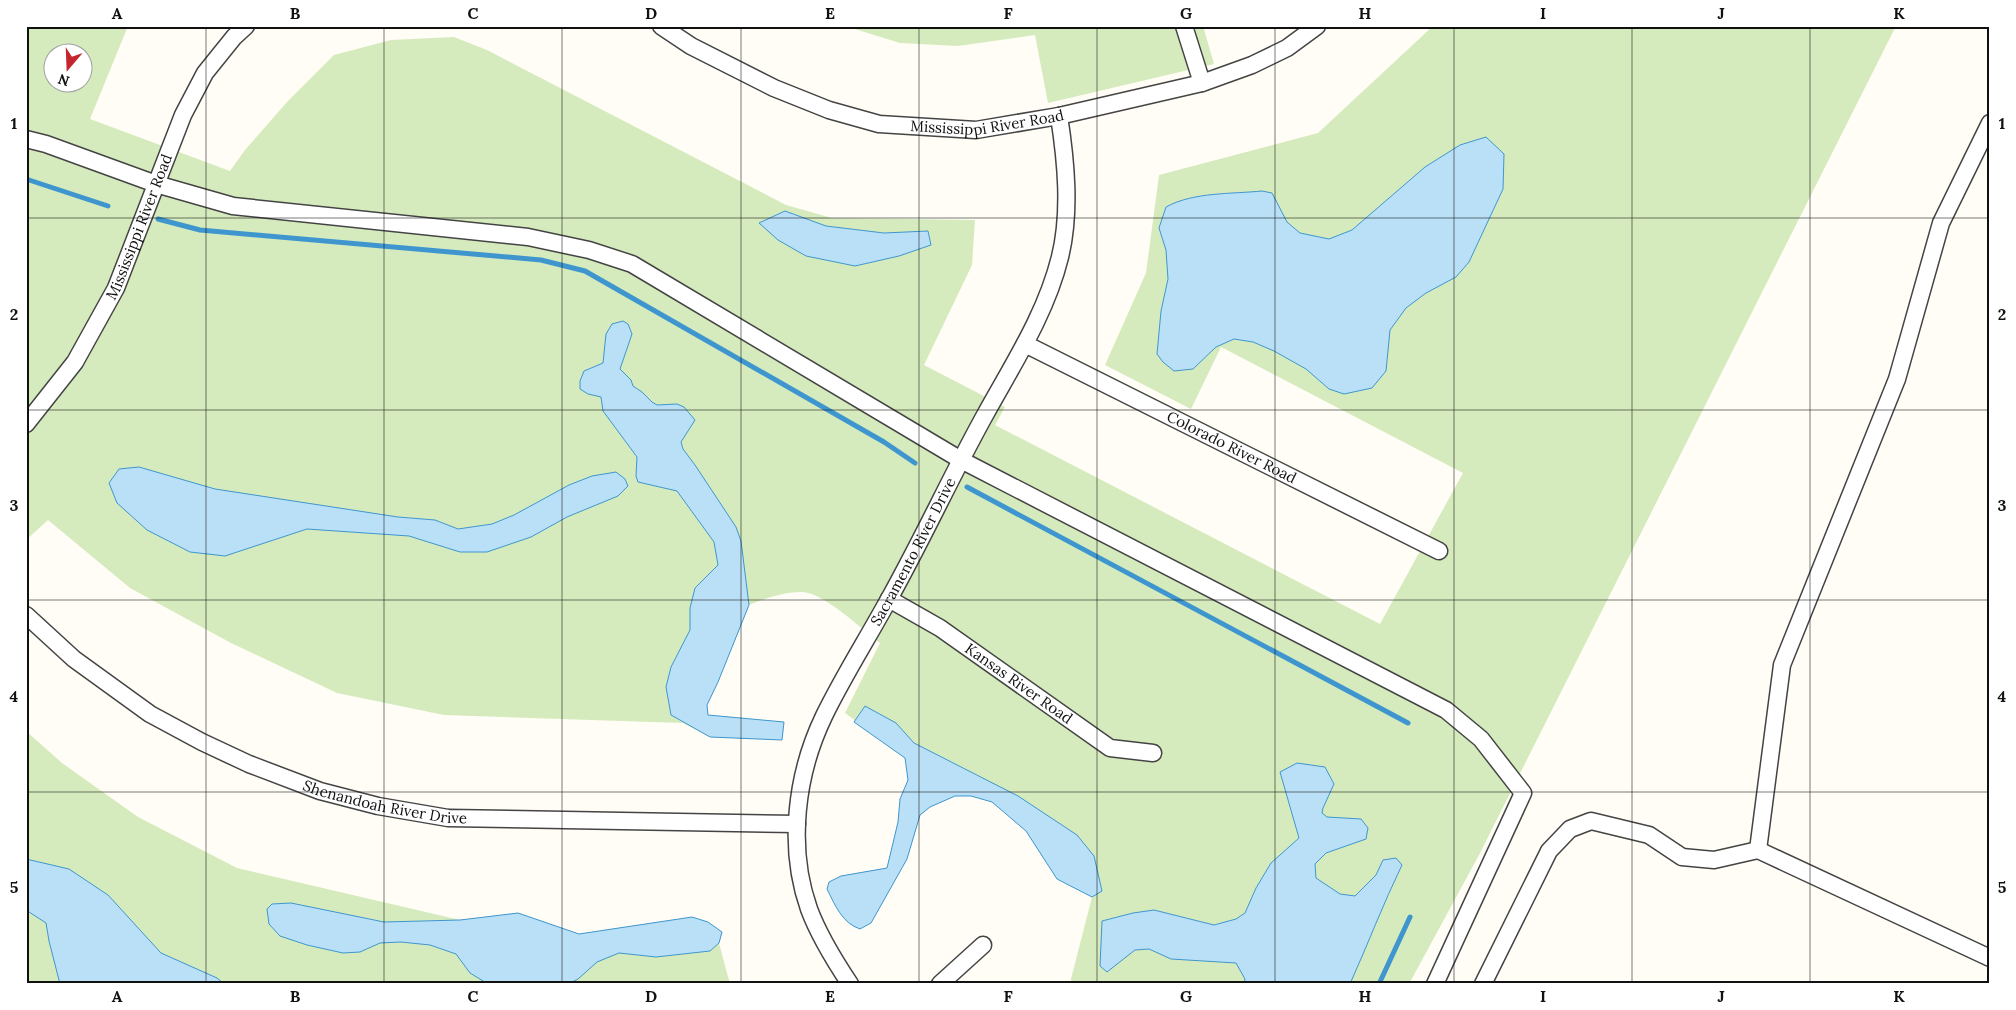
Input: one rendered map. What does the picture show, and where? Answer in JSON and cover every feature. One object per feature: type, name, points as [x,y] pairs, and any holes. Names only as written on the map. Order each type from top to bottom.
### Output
[{"type":"street","name":"Mississippi River Road","points":[[26,424],[75,362],[116,288],[183,115],[205,73],[234,37],[246,26]]},
{"type":"street","name":"Mississippi River Road","points":[[662,26],[691,46],[774,88],[829,110],[878,124],[976,130],[1059,116],[1202,82],[1252,65],[1287,48],[1317,26]]},
{"type":"street","points":[[1184,26],[1202,82]]},
{"type":"street","name":"Sacramento River Drive","points":[[850,984],[826,946],[804,892],[798,855],[797,824],[799,794],[806,764],[824,717],[1025,344],[1048,296],[1059,262],[1065,229],[1063,144],[1059,116]]},
{"type":"street","points":[[1758,850],[1782,665],[1897,379],[1941,223],[1990,123]]},
{"type":"street","points":[[26,139],[46,144],[156,184],[233,206],[528,237],[589,250],[632,264],[961,460],[1446,710],[1481,739],[1523,793],[1435,984]]},
{"type":"street","name":"Colorado River Road","points":[[1025,344],[1439,551]]},
{"type":"street","name":"Kansas River Road","points":[[889,599],[940,628],[1110,748],[1153,754]]},
{"type":"street","name":"Shenandoah River Drive","points":[[26,614],[74,659],[150,714],[202,742],[249,764],[320,791],[378,806],[448,818],[797,824]]},
{"type":"street","points":[[1483,984],[1549,851],[1570,829],[1591,821],[1649,835],[1682,857],[1714,860],[1758,850],[1990,958]]},
{"type":"street","points":[[940,984],[983,946]]},
{"type":"green space","points":[[26,26],[128,26],[90,119],[230,171],[245,150],[287,102],[334,55],[391,40],[454,37],[487,50],[786,205],[832,218],[975,220],[972,265],[924,365],[1005,407],[995,425],[1380,624],[1463,473],[1221,347],[1191,409],[1105,365],[1146,273],[1159,175],[1318,133],[1433,26],[1896,26],[1479,855],[1409,984],[1072,984],[1071,979],[1092,897],[1057,879],[1026,831],[992,802],[971,796],[955,796],[930,807],[920,815],[907,859],[871,923],[860,929],[854,926],[844,918],[836,907],[827,889],[829,882],[841,876],[887,868],[898,822],[900,799],[908,780],[906,758],[845,713],[880,643],[831,605],[811,594],[795,592],[782,594],[749,605],[707,705],[708,715],[784,722],[782,740],[710,737],[683,723],[444,715],[337,693],[231,643],[130,588],[48,520],[26,540]]},
{"type":"green space","points":[[845,26],[1203,26],[1214,64],[1048,103],[1035,35],[958,46],[900,43]]},
{"type":"green space","points":[[26,731],[62,763],[138,817],[237,868],[460,920],[518,913],[579,934],[692,917],[708,922],[722,932],[719,943],[730,984],[26,984]]},
{"type":"water","points":[[1486,137],[1504,154],[1503,189],[1469,262],[1456,277],[1426,293],[1406,308],[1390,330],[1386,371],[1372,388],[1344,394],[1329,389],[1306,369],[1274,351],[1253,342],[1234,339],[1216,347],[1193,369],[1174,371],[1157,354],[1161,311],[1168,279],[1166,250],[1159,228],[1166,207],[1200,196],[1262,191],[1272,193],[1287,222],[1300,233],[1329,239],[1352,230],[1425,167],[1460,145]]},
{"type":"water","points":[[785,211],[826,226],[884,233],[928,231],[931,245],[899,256],[855,266],[806,256],[778,240],[759,223]]},
{"type":"water","points":[[623,321],[628,324],[632,334],[620,369],[631,380],[633,386],[652,402],[657,405],[677,404],[684,407],[695,420],[681,442],[683,449],[736,527],[741,541],[749,605],[707,705],[708,715],[784,722],[782,740],[710,737],[671,715],[666,687],[671,667],[690,630],[690,608],[695,588],[718,565],[714,542],[677,491],[638,482],[636,476],[637,457],[603,411],[601,397],[588,394],[580,389],[580,381],[584,371],[603,363],[606,334],[612,324]]},
{"type":"water","points":[[139,467],[215,489],[398,517],[435,520],[458,529],[492,524],[514,515],[569,485],[592,476],[616,472],[625,479],[628,486],[618,496],[567,517],[531,537],[487,552],[460,552],[409,536],[307,529],[225,556],[190,552],[147,530],[117,503],[109,483],[119,469]]},
{"type":"water","points":[[865,706],[896,723],[914,743],[1018,796],[1077,835],[1094,856],[1102,891],[1092,897],[1057,879],[1026,831],[992,802],[971,796],[955,796],[930,807],[920,815],[907,859],[871,923],[860,929],[848,922],[840,913],[827,889],[829,882],[841,876],[887,868],[898,822],[900,799],[908,780],[905,758],[854,722]]},
{"type":"water","points":[[1297,763],[1325,767],[1334,784],[1322,813],[1327,817],[1361,819],[1368,828],[1366,839],[1326,853],[1315,864],[1316,878],[1340,894],[1355,896],[1376,875],[1383,860],[1396,858],[1402,865],[1350,984],[1244,984],[1245,979],[1236,963],[1171,959],[1149,949],[1135,950],[1107,972],[1100,966],[1102,921],[1154,910],[1214,925],[1236,919],[1245,913],[1256,888],[1271,863],[1299,838],[1280,772]]},
{"type":"water","points":[[26,859],[69,869],[108,895],[161,953],[217,978],[224,984],[60,984],[46,923],[26,910]]},
{"type":"water","points":[[291,903],[384,922],[460,920],[518,913],[579,934],[692,917],[708,922],[722,932],[719,943],[710,951],[656,957],[619,953],[597,962],[578,979],[568,984],[488,984],[470,973],[456,954],[430,945],[401,942],[380,943],[360,952],[343,953],[307,945],[280,936],[269,924],[267,909],[272,904]]},
{"type":"waterway","points":[[26,179],[108,206]]},
{"type":"waterway","points":[[158,219],[200,230],[541,260],[585,271],[884,442],[915,463]]},
{"type":"waterway","points":[[967,487],[1408,723]]},
{"type":"waterway","points":[[1379,984],[1410,917]]}]
